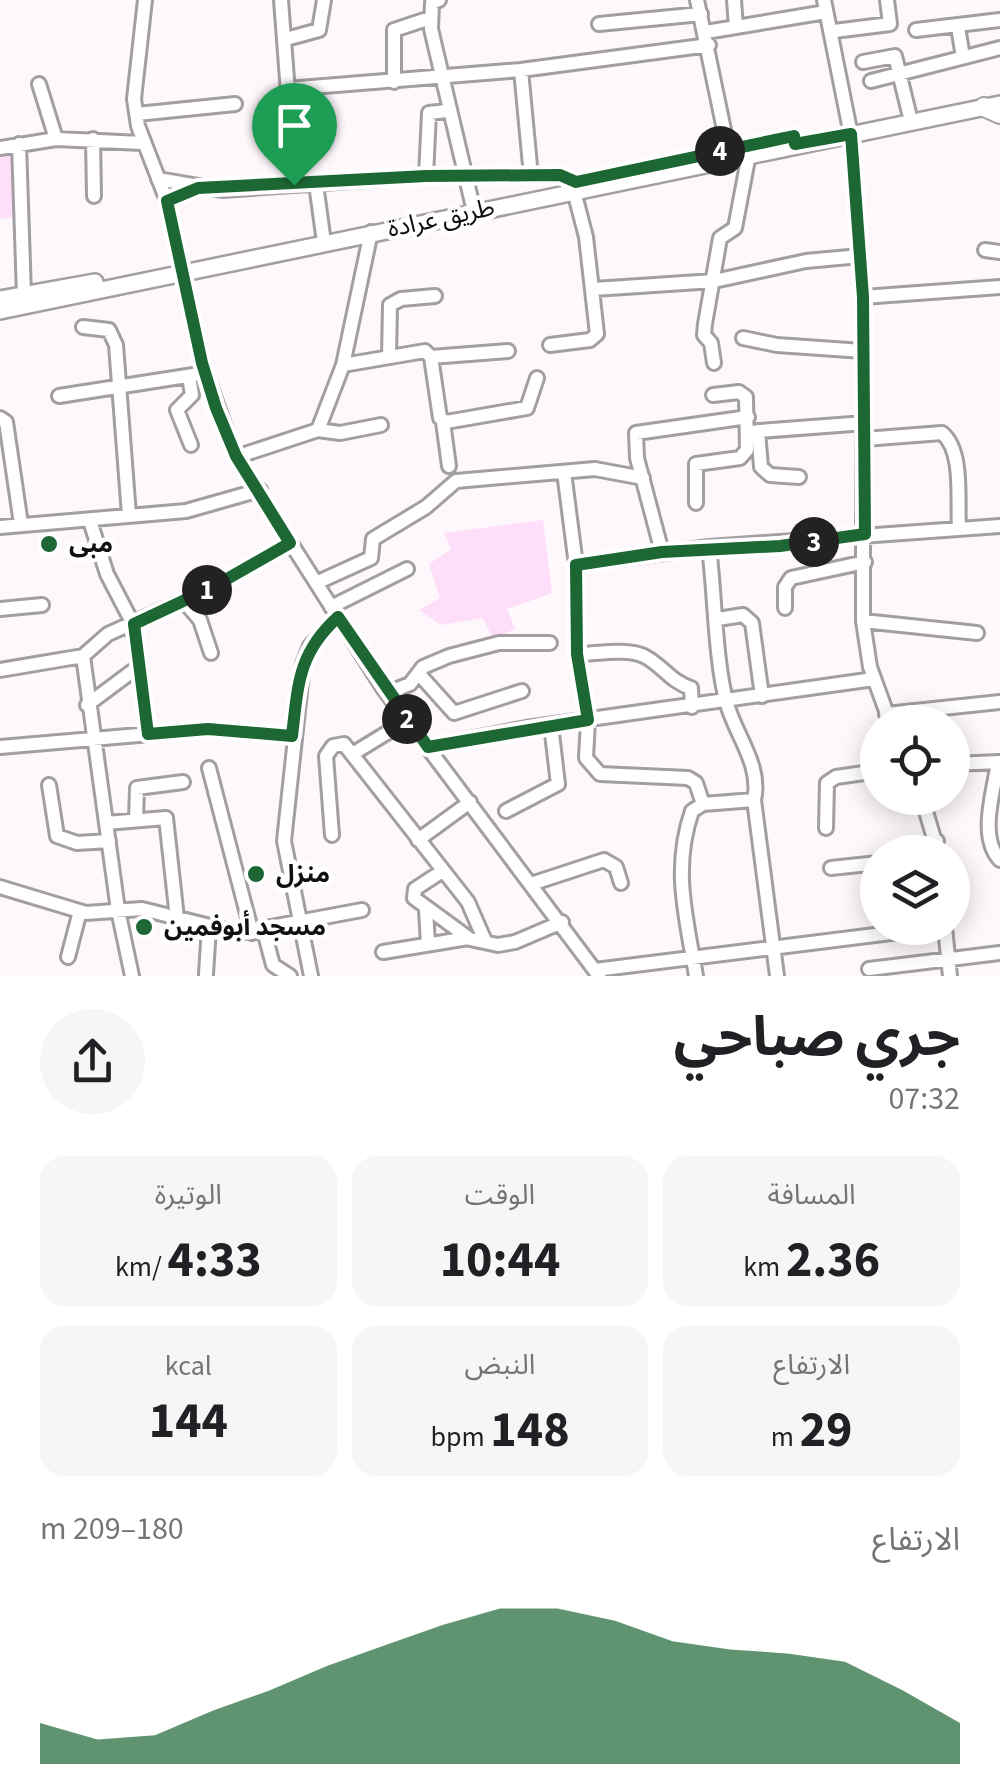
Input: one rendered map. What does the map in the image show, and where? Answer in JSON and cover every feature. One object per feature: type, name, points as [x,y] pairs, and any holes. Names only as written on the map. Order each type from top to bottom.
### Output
[{"type":"main road","name":"طريق عرادة","points":[[850,130],[1000,94]]},
{"type":"main road","name":"طريق عرادة","points":[[0,300],[181,270],[371,232],[728,149],[990,108]]},
{"type":"main road","name":"طريق عرادة","points":[[0,311],[323,235],[472,203],[749,154],[794,140]]},
{"type":"street","points":[[145,0],[138,49],[136,114],[142,143],[167,201],[206,373],[236,456],[387,693],[534,883],[597,973],[860,936]]},
{"type":"street","points":[[280,0],[286,39],[294,185]]},
{"type":"street","points":[[286,39],[319,30],[324,0]]},
{"type":"street","points":[[439,0],[432,3],[430,18],[447,111],[472,203]]},
{"type":"street","points":[[696,0],[708,38],[728,149]]},
{"type":"street","points":[[734,0],[736,27]]},
{"type":"street","points":[[834,31],[890,24],[887,0]]},
{"type":"street","points":[[286,88],[521,70],[708,38],[736,27],[825,6],[834,31],[850,130],[863,297],[863,621],[883,705]]},
{"type":"street","points":[[599,24],[701,14]]},
{"type":"street","points":[[394,82],[394,30],[430,18]]},
{"type":"street","points":[[916,30],[1000,20]]},
{"type":"street","points":[[958,27],[962,57]]},
{"type":"street","points":[[871,82],[1000,48]]},
{"type":"street","points":[[864,62],[894,55],[909,113]]},
{"type":"street","points":[[521,70],[531,176]]},
{"type":"street","points":[[39,84],[56,139]]},
{"type":"street","points":[[136,114],[235,104]]},
{"type":"street","points":[[990,108],[1000,128]]},
{"type":"street","points":[[426,176],[429,113],[447,111]]},
{"type":"street","points":[[0,148],[56,139],[142,143]]},
{"type":"street","points":[[92,139],[94,196]]},
{"type":"street","points":[[19,144],[24,295]]},
{"type":"street","points":[[714,363],[704,335],[720,238],[735,228],[749,154]]},
{"type":"street","points":[[167,201],[198,188],[426,176],[560,175],[575,186],[594,289],[595,336],[550,345]]},
{"type":"street","points":[[158,179],[175,179],[198,188]]},
{"type":"street","points":[[316,184],[323,235]]},
{"type":"street","points":[[318,430],[343,365],[371,232]]},
{"type":"street","points":[[594,289],[714,281],[806,261],[860,256]]},
{"type":"street","points":[[863,297],[1000,287]]},
{"type":"street","points":[[389,357],[390,305],[401,299],[435,296]]},
{"type":"street","points":[[84,327],[103,328],[113,335],[129,515]]},
{"type":"street","points":[[743,338],[777,346],[863,351]]},
{"type":"street","points":[[343,365],[425,351],[431,357],[449,466]]},
{"type":"street","points":[[431,357],[508,351]]},
{"type":"street","points":[[59,396],[119,390],[206,373]]},
{"type":"street","points":[[190,376],[192,395],[177,410],[191,445]]},
{"type":"street","points":[[443,422],[524,410],[530,406],[537,378]]},
{"type":"street","points":[[713,395],[743,394],[761,467],[770,476],[799,477]]},
{"type":"street","points":[[0,418],[6,422],[6,458],[21,524]]},
{"type":"street","points":[[662,552],[637,458],[638,431],[865,423]]},
{"type":"street","points":[[236,456],[318,430],[340,434],[381,425]]},
{"type":"street","points":[[696,503],[696,464],[744,456],[751,427]]},
{"type":"street","points":[[864,440],[942,433],[948,438],[954,455],[959,528]]},
{"type":"street","points":[[316,583],[371,558],[372,539],[439,497],[449,484],[600,470],[643,478]]},
{"type":"street","points":[[564,472],[576,565],[577,654],[588,720],[586,758],[596,772],[688,778],[696,782],[703,804]]},
{"type":"street","points":[[0,527],[203,508],[260,490]]},
{"type":"street","points":[[90,521],[107,574],[134,624],[148,734]]},
{"type":"street","points":[[576,565],[709,547],[780,546],[865,534],[1000,526]]},
{"type":"street","points":[[0,670],[82,656],[97,640],[290,543]]},
{"type":"street","points":[[709,547],[725,698],[738,741],[752,761],[757,787],[754,800],[777,976]]},
{"type":"street","points":[[786,608],[785,586],[791,578],[865,562]]},
{"type":"street","points":[[311,976],[284,860],[292,736],[303,664],[334,612],[407,569]]},
{"type":"street","points":[[183,600],[200,620],[211,653]]},
{"type":"street","points":[[0,609],[42,606]]},
{"type":"street","points":[[718,618],[743,615],[752,622],[762,696]]},
{"type":"street","points":[[863,621],[976,633]]},
{"type":"street","points":[[387,693],[410,684],[418,674],[444,658],[489,644],[550,644]]},
{"type":"street","points":[[577,654],[637,653],[679,685],[692,688],[692,707]]},
{"type":"street","points":[[82,656],[118,910],[132,976]]},
{"type":"street","points":[[88,705],[138,667]]},
{"type":"street","points":[[418,674],[454,713],[522,691]]},
{"type":"street","points":[[428,747],[551,724],[874,679]]},
{"type":"street","points":[[970,706],[1000,702]]},
{"type":"street","points":[[354,753],[408,720]]},
{"type":"street","points":[[506,811],[558,784],[551,724]]},
{"type":"street","points":[[0,747],[208,729],[292,736]]},
{"type":"street","points":[[332,835],[326,752],[339,744],[354,753],[441,872],[468,902],[477,940]]},
{"type":"street","points":[[970,763],[999,762],[989,832],[992,850],[1000,860]]},
{"type":"street","points":[[209,768],[258,932],[274,965],[290,976]]},
{"type":"street","points":[[826,828],[827,784],[836,776],[860,773]]},
{"type":"street","points":[[136,819],[137,788],[182,782]]},
{"type":"street","points":[[49,785],[56,836],[77,844],[109,842]]},
{"type":"street","points":[[696,976],[678,861],[687,846],[692,811],[703,804],[754,800]]},
{"type":"street","points":[[418,840],[470,802]]},
{"type":"street","points":[[106,823],[163,816],[166,820],[177,918]]},
{"type":"street","points":[[534,883],[604,860],[616,867],[621,883]]},
{"type":"street","points":[[831,868],[860,865]]},
{"type":"street","points":[[441,872],[413,892],[416,904],[477,940]]},
{"type":"street","points":[[0,887],[80,911],[142,910],[209,927],[258,932],[362,910]]},
{"type":"street","points":[[426,910],[428,944]]},
{"type":"street","points":[[68,957],[80,911]]},
{"type":"street","points":[[383,952],[477,940],[508,944],[562,922]]},
{"type":"street","points":[[204,975],[209,927]]},
{"type":"street","points":[[947,945],[950,976]]},
{"type":"street","points":[[868,970],[918,970],[947,959],[1000,953]]},
{"type":"shaded area","points":[[10,151],[16,155],[13,217],[0,219],[0,154]]},
{"type":"shaded area","points":[[543,520],[552,593],[507,609],[515,629],[493,639],[483,618],[441,625],[419,610],[440,598],[429,564],[451,549],[444,533]]},
{"type":"place","name":"مبى","points":[[49,544]]},
{"type":"place","name":"منزل","points":[[256,874]]},
{"type":"place","name":"مسجد أبوفمين","points":[[144,927]]},
{"type":"route","points":[[851,134],[863,297],[865,534],[780,546],[662,552],[576,565],[577,654],[588,720],[428,747],[338,617],[310,646],[303,664],[292,736],[208,729],[148,734],[134,624],[213,587],[290,543],[236,456],[216,408],[202,363],[167,201],[198,188],[242,190],[294,185],[426,176],[560,175],[576,182],[794,136],[795,144],[851,134]]}]
